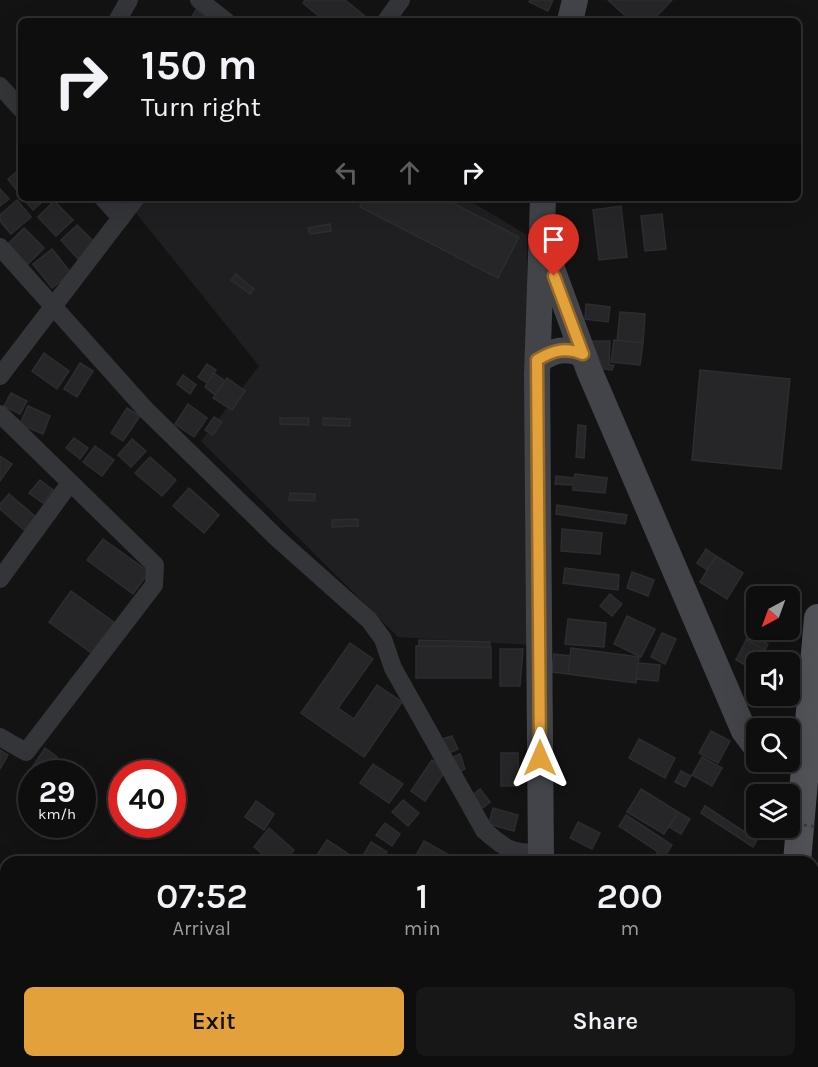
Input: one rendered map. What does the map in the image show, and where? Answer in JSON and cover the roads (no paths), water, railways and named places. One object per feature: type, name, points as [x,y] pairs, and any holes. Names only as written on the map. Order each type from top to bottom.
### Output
[{"type":"main road","points":[[798,856],[804,762],[818,618]]},
{"type":"street","points":[[119,18],[129,0]]},
{"type":"street","points":[[199,0],[222,18]]},
{"type":"street","points":[[571,18],[575,0]]},
{"type":"street","points":[[388,18],[397,1]]},
{"type":"street","points":[[0,86],[18,105]]},
{"type":"street","points":[[106,201],[121,218]]},
{"type":"street","points":[[0,376],[134,201]]},
{"type":"street","points":[[541,856],[537,360],[543,201]]},
{"type":"street","points":[[542,241],[583,354],[746,733]]},
{"type":"street","points":[[0,247],[146,410],[278,539],[369,620],[383,639],[393,668],[484,830],[500,844],[517,853],[531,856]]},
{"type":"street","points":[[537,360],[558,350],[571,350],[583,354]]},
{"type":"street","points":[[0,414],[155,565],[154,585],[27,752],[0,737]]},
{"type":"street","points":[[0,579],[70,483]]}]
